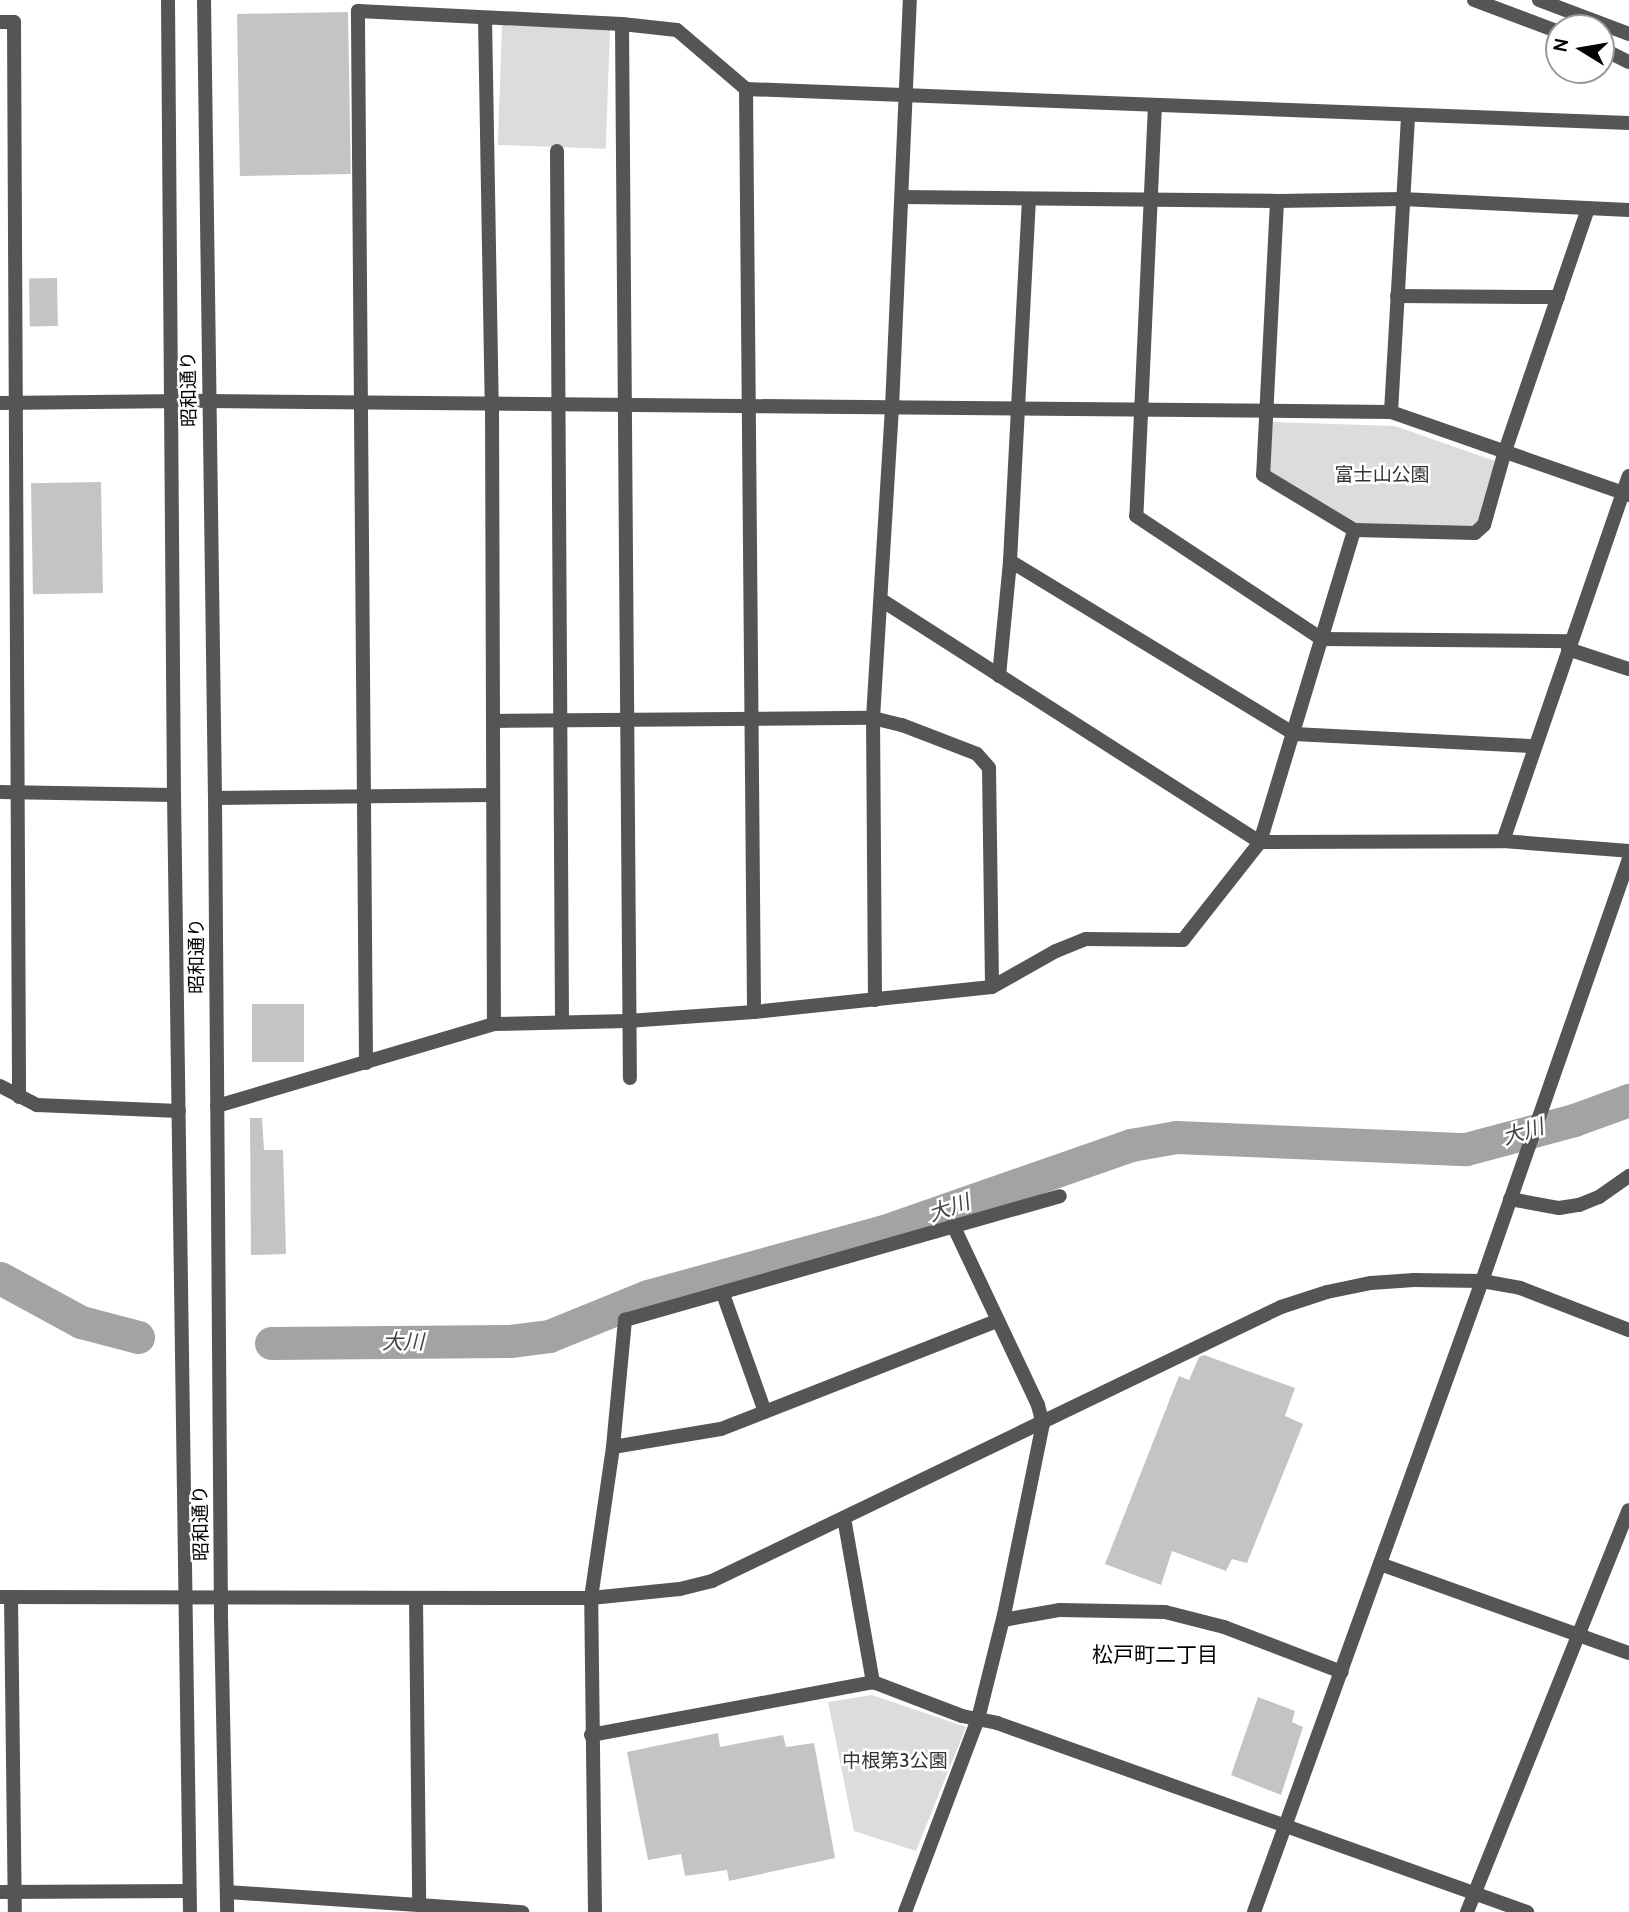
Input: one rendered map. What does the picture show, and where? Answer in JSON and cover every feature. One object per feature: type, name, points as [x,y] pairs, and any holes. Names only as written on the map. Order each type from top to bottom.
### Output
[{"type":"street","name":"昭和通り","points":[[168,0],[174,795],[190,1912]]},
{"type":"street","name":"昭和通り","points":[[204,0],[215,797],[221,1597],[227,1912]]},
{"type":"street","points":[[875,1000],[873,718],[883,601],[910,0]]},
{"type":"street","points":[[1474,0],[1545,27]]},
{"type":"street","points":[[1539,0],[1629,34]]},
{"type":"street","points":[[366,1063],[358,11],[622,24],[677,30],[746,89],[1629,123]]},
{"type":"street","points":[[485,18],[492,404],[494,1024]]},
{"type":"street","points":[[0,22],[14,22],[18,403],[19,1097]]},
{"type":"street","points":[[622,24],[630,1078]]},
{"type":"street","points":[[746,89],[754,1012]]},
{"type":"street","points":[[1155,105],[1136,516],[1322,639],[1569,645],[1628,666]]},
{"type":"street","points":[[1391,412],[1408,115]]},
{"type":"street","points":[[557,150],[562,1023]]},
{"type":"street","points":[[902,197],[1029,200],[1151,197],[1277,201],[1402,199],[1629,210]]},
{"type":"street","points":[[999,676],[1010,561],[1029,200]]},
{"type":"street","points":[[1277,201],[1264,411],[1263,475],[1354,530],[1475,533],[1484,526],[1505,452],[1588,209]]},
{"type":"street","points":[[1397,296],[1558,297]]},
{"type":"street","points":[[0,403],[208,401],[1018,411],[1141,409],[1391,412],[1626,494]]},
{"type":"street","points":[[1503,841],[1569,645],[1626,494],[1629,476]]},
{"type":"street","points":[[216,1106],[494,1024],[628,1021],[754,1012],[992,987],[1055,951],[1086,939],[1183,940],[1260,842],[1354,530]]},
{"type":"street","points":[[1010,561],[1294,734],[1535,746]]},
{"type":"street","points":[[883,601],[1260,842],[1503,841],[1629,851]]},
{"type":"street","points":[[493,721],[873,718],[902,725],[977,754],[989,768],[992,987]]},
{"type":"street","points":[[0,792],[174,795]]},
{"type":"street","points":[[215,797],[493,795]]},
{"type":"street","points":[[1254,1912],[1482,1281],[1629,858]]},
{"type":"street","points":[[0,1086],[37,1105],[179,1111]]},
{"type":"street","points":[[1510,1199],[1559,1208],[1579,1205],[1599,1197],[1629,1176]]},
{"type":"street","points":[[595,1912],[591,1735],[592,1598],[613,1447],[625,1320],[723,1294],[953,1224],[1060,1196]]},
{"type":"street","points":[[905,1912],[978,1718],[1003,1619],[1043,1424],[1038,1405],[996,1321],[953,1224]]},
{"type":"street","points":[[15,1912],[7,1892],[6,1597],[592,1598],[643,1595],[712,1581],[1043,1424],[1281,1307],[1327,1292],[1403,1280],[1482,1281],[1520,1288],[1629,1330]]},
{"type":"street","points":[[723,1294],[765,1412]]},
{"type":"street","points":[[613,1447],[721,1429],[996,1321]]},
{"type":"street","points":[[1468,1912],[1629,1510]]},
{"type":"street","points":[[844,1518],[873,1682]]},
{"type":"street","points":[[1380,1564],[1629,1653]]},
{"type":"street","points":[[416,1598],[419,1905]]},
{"type":"street","points":[[1003,1619],[1060,1610],[1165,1612],[1224,1627],[1342,1672]]},
{"type":"street","points":[[591,1735],[873,1682],[962,1716],[978,1718],[1527,1912]]},
{"type":"street","points":[[7,1892],[189,1891]]},
{"type":"street","points":[[227,1892],[522,1912]]},
{"type":"green space","points":[[502,25],[610,29],[606,149],[498,145]]},
{"type":"green space","name":"富士山公園","points":[[1272,422],[1395,426],[1495,461],[1477,527],[1355,524],[1269,472]]},
{"type":"green space","name":"中根第3公園","points":[[872,1695],[966,1727],[916,1851],[854,1831],[828,1702]]},
{"type":"building","points":[[348,12],[351,174],[240,176],[237,14]]},
{"type":"building","points":[[29,278],[57,278],[58,326],[30,326]]},
{"type":"building","points":[[101,482],[103,593],[33,594],[31,483]]},
{"type":"building","points":[[252,1004],[304,1004],[304,1062],[252,1062]]},
{"type":"building","points":[[250,1118],[262,1118],[264,1150],[283,1150],[286,1254],[251,1255]]},
{"type":"building","points":[[1204,1355],[1295,1388],[1285,1416],[1303,1424],[1247,1563],[1232,1559],[1226,1571],[1172,1551],[1161,1585],[1105,1564],[1179,1376],[1189,1380],[1199,1357]]},
{"type":"building","points":[[1258,1697],[1295,1711],[1292,1722],[1303,1727],[1281,1795],[1231,1775]]},
{"type":"building","points":[[718,1733],[720,1747],[783,1735],[786,1747],[814,1743],[835,1858],[729,1881],[727,1870],[685,1876],[681,1854],[648,1860],[627,1752]]},
{"type":"waterway","name":"大川","points":[[271,1343],[510,1341],[549,1336],[648,1296],[884,1231],[1131,1145],[1176,1137],[1466,1149],[1574,1120],[1629,1100]]},
{"type":"waterway","name":"大川","points":[[0,1278],[81,1322],[138,1337]]},
{"type":"district","name":"松戸町二丁目","points":[[1155,1655]]}]
